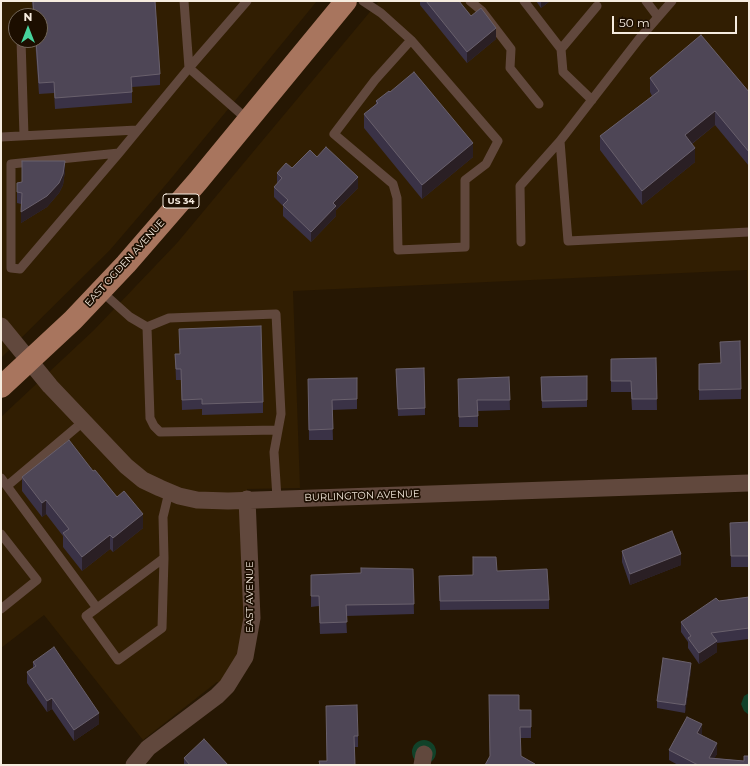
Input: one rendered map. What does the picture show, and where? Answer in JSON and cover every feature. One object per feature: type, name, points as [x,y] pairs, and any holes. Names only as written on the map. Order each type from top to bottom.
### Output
[{"type":"main road","name":"EAST OGDEN AVENUE","points":[[1,387],[29,362],[101,291],[188,193],[346,1]]},
{"type":"street","points":[[1,326],[29,362]]},
{"type":"street","name":"BURLINGTON AVENUE","points":[[29,362],[126,466],[143,480],[169,492],[197,500],[247,500],[749,483]]},
{"type":"street","name":"EAST AVENUE","points":[[134,765],[148,748],[217,696],[227,686],[245,657],[252,618],[247,500]]},
{"type":"lane","points":[[184,1],[189,68],[248,120]]},
{"type":"lane","points":[[119,153],[11,164],[11,268],[20,269],[119,153],[189,68],[247,1]]},
{"type":"lane","points":[[364,1],[381,13],[411,40],[498,141],[486,164],[465,180],[465,247],[398,250],[397,198],[394,184],[334,134],[375,80],[411,40]]},
{"type":"lane","points":[[470,1],[482,11],[511,49],[510,68],[539,104]]},
{"type":"lane","points":[[524,1],[561,49],[564,72],[592,100]]},
{"type":"lane","points":[[646,1],[658,17]]},
{"type":"lane","points":[[521,242],[520,186],[560,141],[672,1]]},
{"type":"lane","points":[[561,49],[597,6]]},
{"type":"lane","points":[[21,48],[24,136]]},
{"type":"lane","points":[[1,137],[137,130]]},
{"type":"lane","points":[[560,141],[568,241],[749,232]]},
{"type":"lane","points":[[101,291],[130,317],[147,327]]},
{"type":"lane","points":[[147,327],[168,318],[276,314],[281,414],[274,452],[276,498]]},
{"type":"lane","points":[[147,327],[150,418],[154,426],[160,432],[278,430]]},
{"type":"lane","points":[[7,486],[84,421]]},
{"type":"lane","points":[[1,478],[97,608]]},
{"type":"lane","points":[[164,558],[86,616],[118,660],[162,628],[164,558],[163,518],[169,492]]},
{"type":"lane","points":[[1,534],[37,580],[3,604]]},
{"type":"shaded area","points":[[1,1],[317,1],[169,181],[110,250],[1,358]]},
{"type":"shaded area","points":[[379,1],[749,1],[749,338],[747,270],[293,291],[300,488],[247,489],[251,603],[230,682],[217,682],[143,740],[44,615],[1,648],[1,417],[94,330],[177,243]]},
{"type":"green space","points":[[749,693],[749,715],[744,711],[741,704],[744,696]]},
{"type":"green space","points":[[424,740],[429,741],[435,747],[435,757],[429,763],[424,764],[419,763],[413,757],[412,752],[413,747],[419,741]]},
{"type":"building","points":[[33,1],[155,1],[160,74],[131,77],[132,92],[55,98],[54,82],[39,83],[37,48],[48,48],[48,8],[33,8]]},
{"type":"building","points":[[426,1],[459,1],[471,16],[481,8],[496,28],[467,52]]},
{"type":"building","points":[[701,35],[749,92],[749,152],[715,111],[685,135],[695,148],[642,191],[600,136],[659,91],[650,78]]},
{"type":"building","points":[[414,72],[473,143],[422,185],[364,114],[378,103],[376,101],[389,91],[390,92]]},
{"type":"building","points":[[326,147],[358,177],[333,203],[336,206],[311,232],[283,205],[288,200],[274,187],[282,178],[277,173],[286,163],[292,168],[310,150],[317,157]]},
{"type":"building","points":[[22,161],[65,161],[63,174],[59,183],[47,196],[21,212],[22,193],[17,192],[17,183],[22,182]]},
{"type":"building","points":[[261,326],[263,402],[202,404],[202,399],[182,400],[181,369],[176,369],[175,354],[180,354],[179,329]]},
{"type":"building","points":[[740,341],[741,389],[699,390],[699,364],[721,363],[720,342]]},
{"type":"building","points":[[656,358],[657,399],[632,399],[631,381],[611,381],[611,359]]},
{"type":"building","points":[[424,368],[425,408],[398,409],[396,369]]},
{"type":"building","points":[[587,376],[587,400],[542,401],[541,377]]},
{"type":"building","points":[[509,377],[510,400],[477,400],[478,416],[459,417],[458,379]]},
{"type":"building","points":[[357,378],[357,399],[332,400],[333,429],[309,430],[308,379]]},
{"type":"building","points":[[69,440],[93,471],[95,470],[117,497],[124,491],[143,514],[113,538],[110,535],[82,557],[63,533],[69,529],[46,500],[42,503],[22,477]]},
{"type":"building","points":[[749,522],[749,556],[731,556],[730,523]]},
{"type":"building","points":[[672,531],[681,554],[630,574],[622,551]]},
{"type":"building","points":[[473,557],[496,557],[497,571],[547,569],[549,600],[440,601],[439,576],[473,575]]},
{"type":"building","points":[[361,568],[413,569],[414,604],[346,605],[347,622],[320,623],[319,596],[311,596],[311,575],[361,573]]},
{"type":"building","points":[[749,597],[749,628],[711,633],[717,641],[699,653],[688,638],[691,636],[681,622],[716,598],[719,601]]},
{"type":"building","points":[[54,647],[99,713],[74,730],[52,698],[47,701],[27,672],[36,666],[33,662]]},
{"type":"building","points":[[663,658],[691,663],[685,705],[657,701]]},
{"type":"building","points":[[489,695],[519,695],[519,710],[531,710],[531,727],[520,727],[521,756],[535,765],[485,765],[490,756]]},
{"type":"building","points":[[357,705],[358,736],[354,736],[355,765],[320,765],[319,761],[327,761],[326,706]]},
{"type":"building","points":[[687,717],[702,724],[697,733],[717,743],[709,758],[744,761],[744,756],[749,756],[749,765],[698,765],[669,750]]},
{"type":"building","points":[[204,739],[228,765],[190,765],[184,758]]}]
